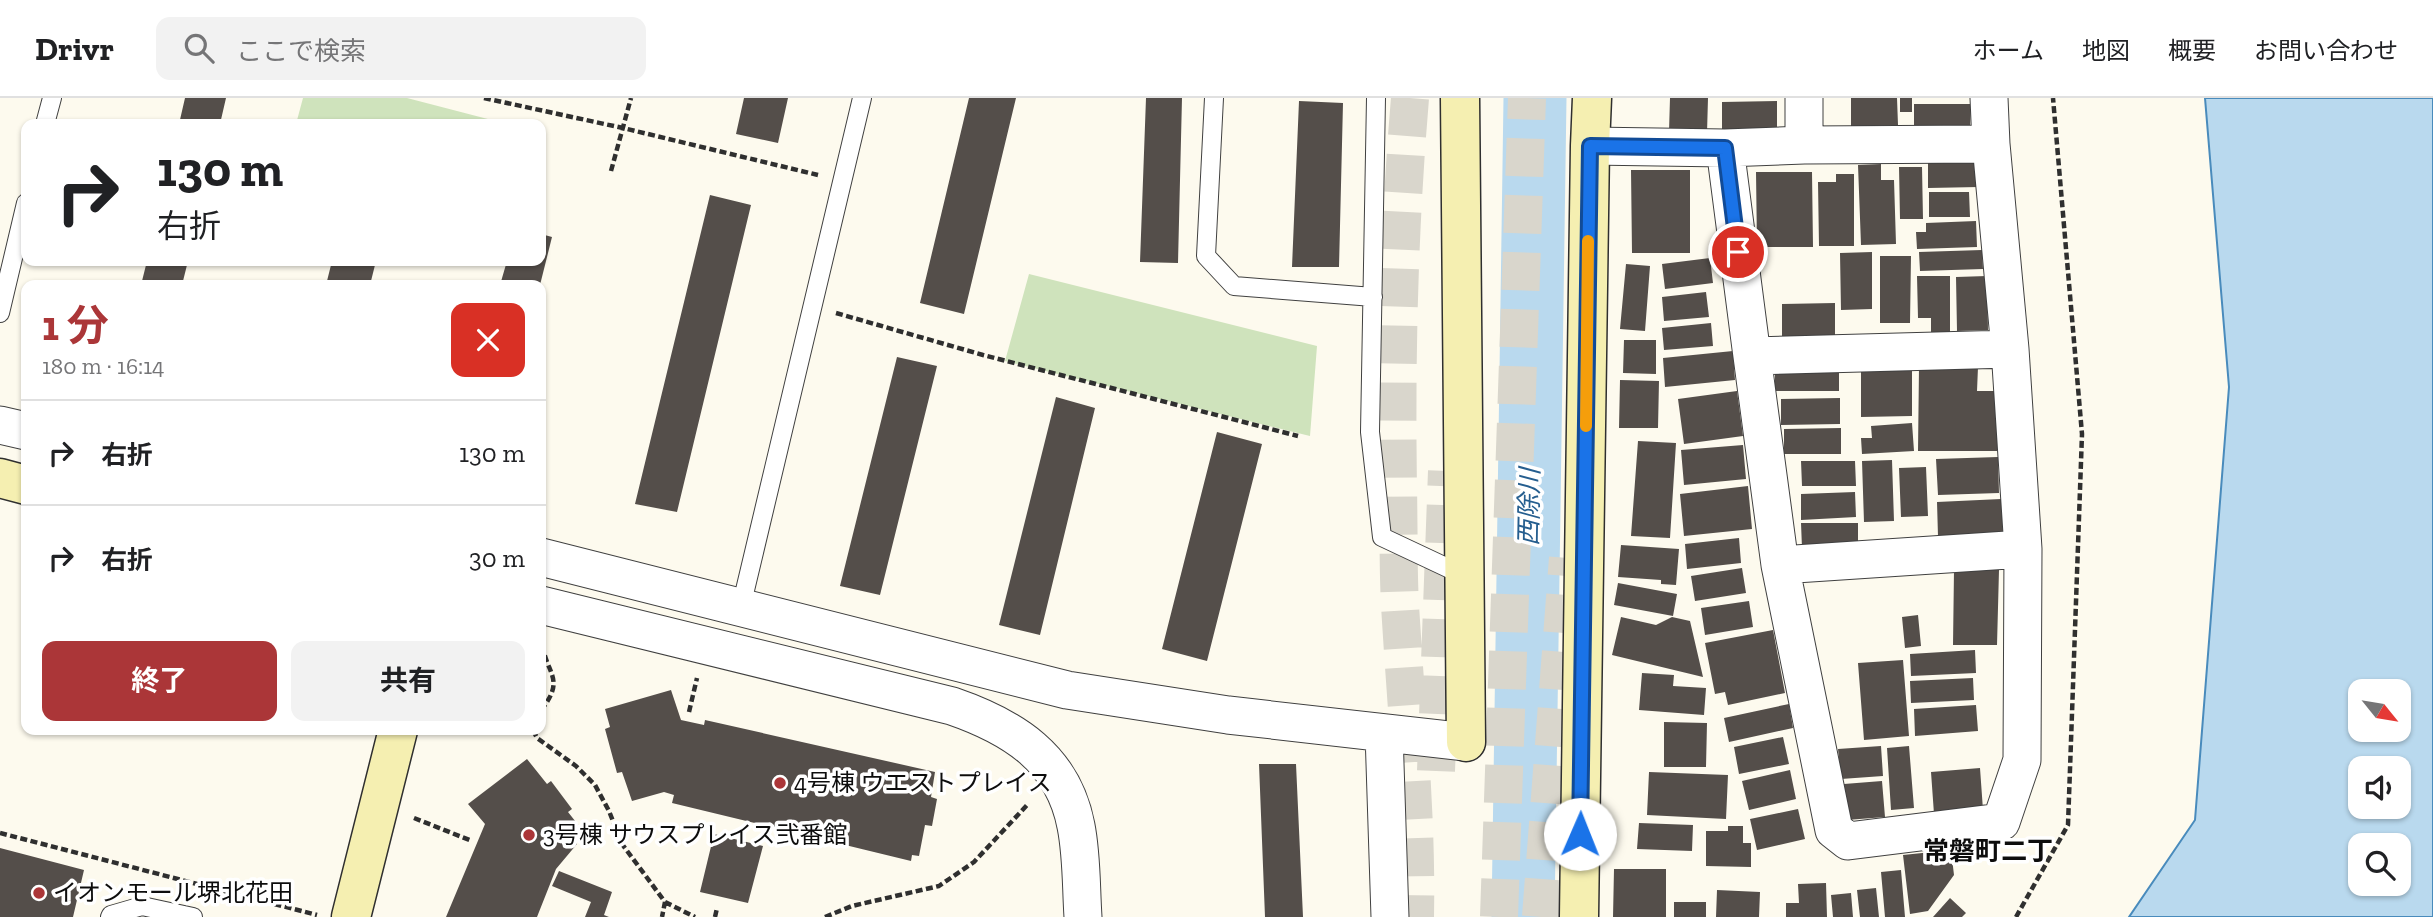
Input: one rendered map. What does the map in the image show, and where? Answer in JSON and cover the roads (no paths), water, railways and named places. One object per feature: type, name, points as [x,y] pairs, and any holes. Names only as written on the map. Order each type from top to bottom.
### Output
[{"type":"street","points":[[546,558],[1067,690],[1228,715],[1466,742],[1460,98]]},
{"type":"street","points":[[1578,917],[1592,98]]},
{"type":"street","points":[[1804,98],[1804,145]]},
{"type":"street","points":[[1725,148],[1780,565],[1834,830],[1848,841],[2001,822],[2022,760],[2023,549],[1989,98]]},
{"type":"street","points":[[1590,146],[1725,148],[1991,144]]},
{"type":"street","points":[[1752,356],[2010,349]]},
{"type":"street","points":[[0,425],[21,430]]},
{"type":"street","points":[[0,478],[21,484]]},
{"type":"street","points":[[1780,565],[2023,549]]},
{"type":"street","points":[[546,618],[899,693],[983,717],[1028,743],[1053,770],[1067,797],[1076,825],[1083,917]]},
{"type":"street","points":[[1384,733],[1390,917]]},
{"type":"street","points":[[351,917],[397,735]]},
{"type":"lane","points":[[46,119],[51,98]]},
{"type":"lane","points":[[741,607],[862,98]]},
{"type":"lane","points":[[1214,98],[1206,256],[1234,286],[1373,297]]},
{"type":"lane","points":[[1376,98],[1370,432],[1382,537],[1465,576]]},
{"type":"lane","points":[[0,313],[21,224]]},
{"type":"lane","points":[[110,917],[142,906],[193,917]]},
{"type":"water","points":[[2205,98],[2433,98],[2433,917],[2129,917],[2195,820],[2229,387]]},
{"type":"waterway","name":"西除川","points":[[1523,917],[1535,98]]},
{"type":"tunnel","points":[[1410,98],[1401,244],[1397,440],[1399,591],[1413,800],[1415,917]]},
{"type":"tunnel","points":[[1499,917],[1527,98]]},
{"type":"tunnel","points":[[1436,771],[1447,471]]},
{"type":"tunnel","points":[[1541,917],[1568,558]]},
{"type":"place","name":"4号棟 ウエストプレイス","points":[[780,783]]},
{"type":"place","name":"3号棟 サウスプレイス弐番館","points":[[529,835]]},
{"type":"place","name":"イオンモール堺北花田","points":[[39,893]]},
{"type":"district","name":"常磐町二丁","points":[[1988,851]]}]
